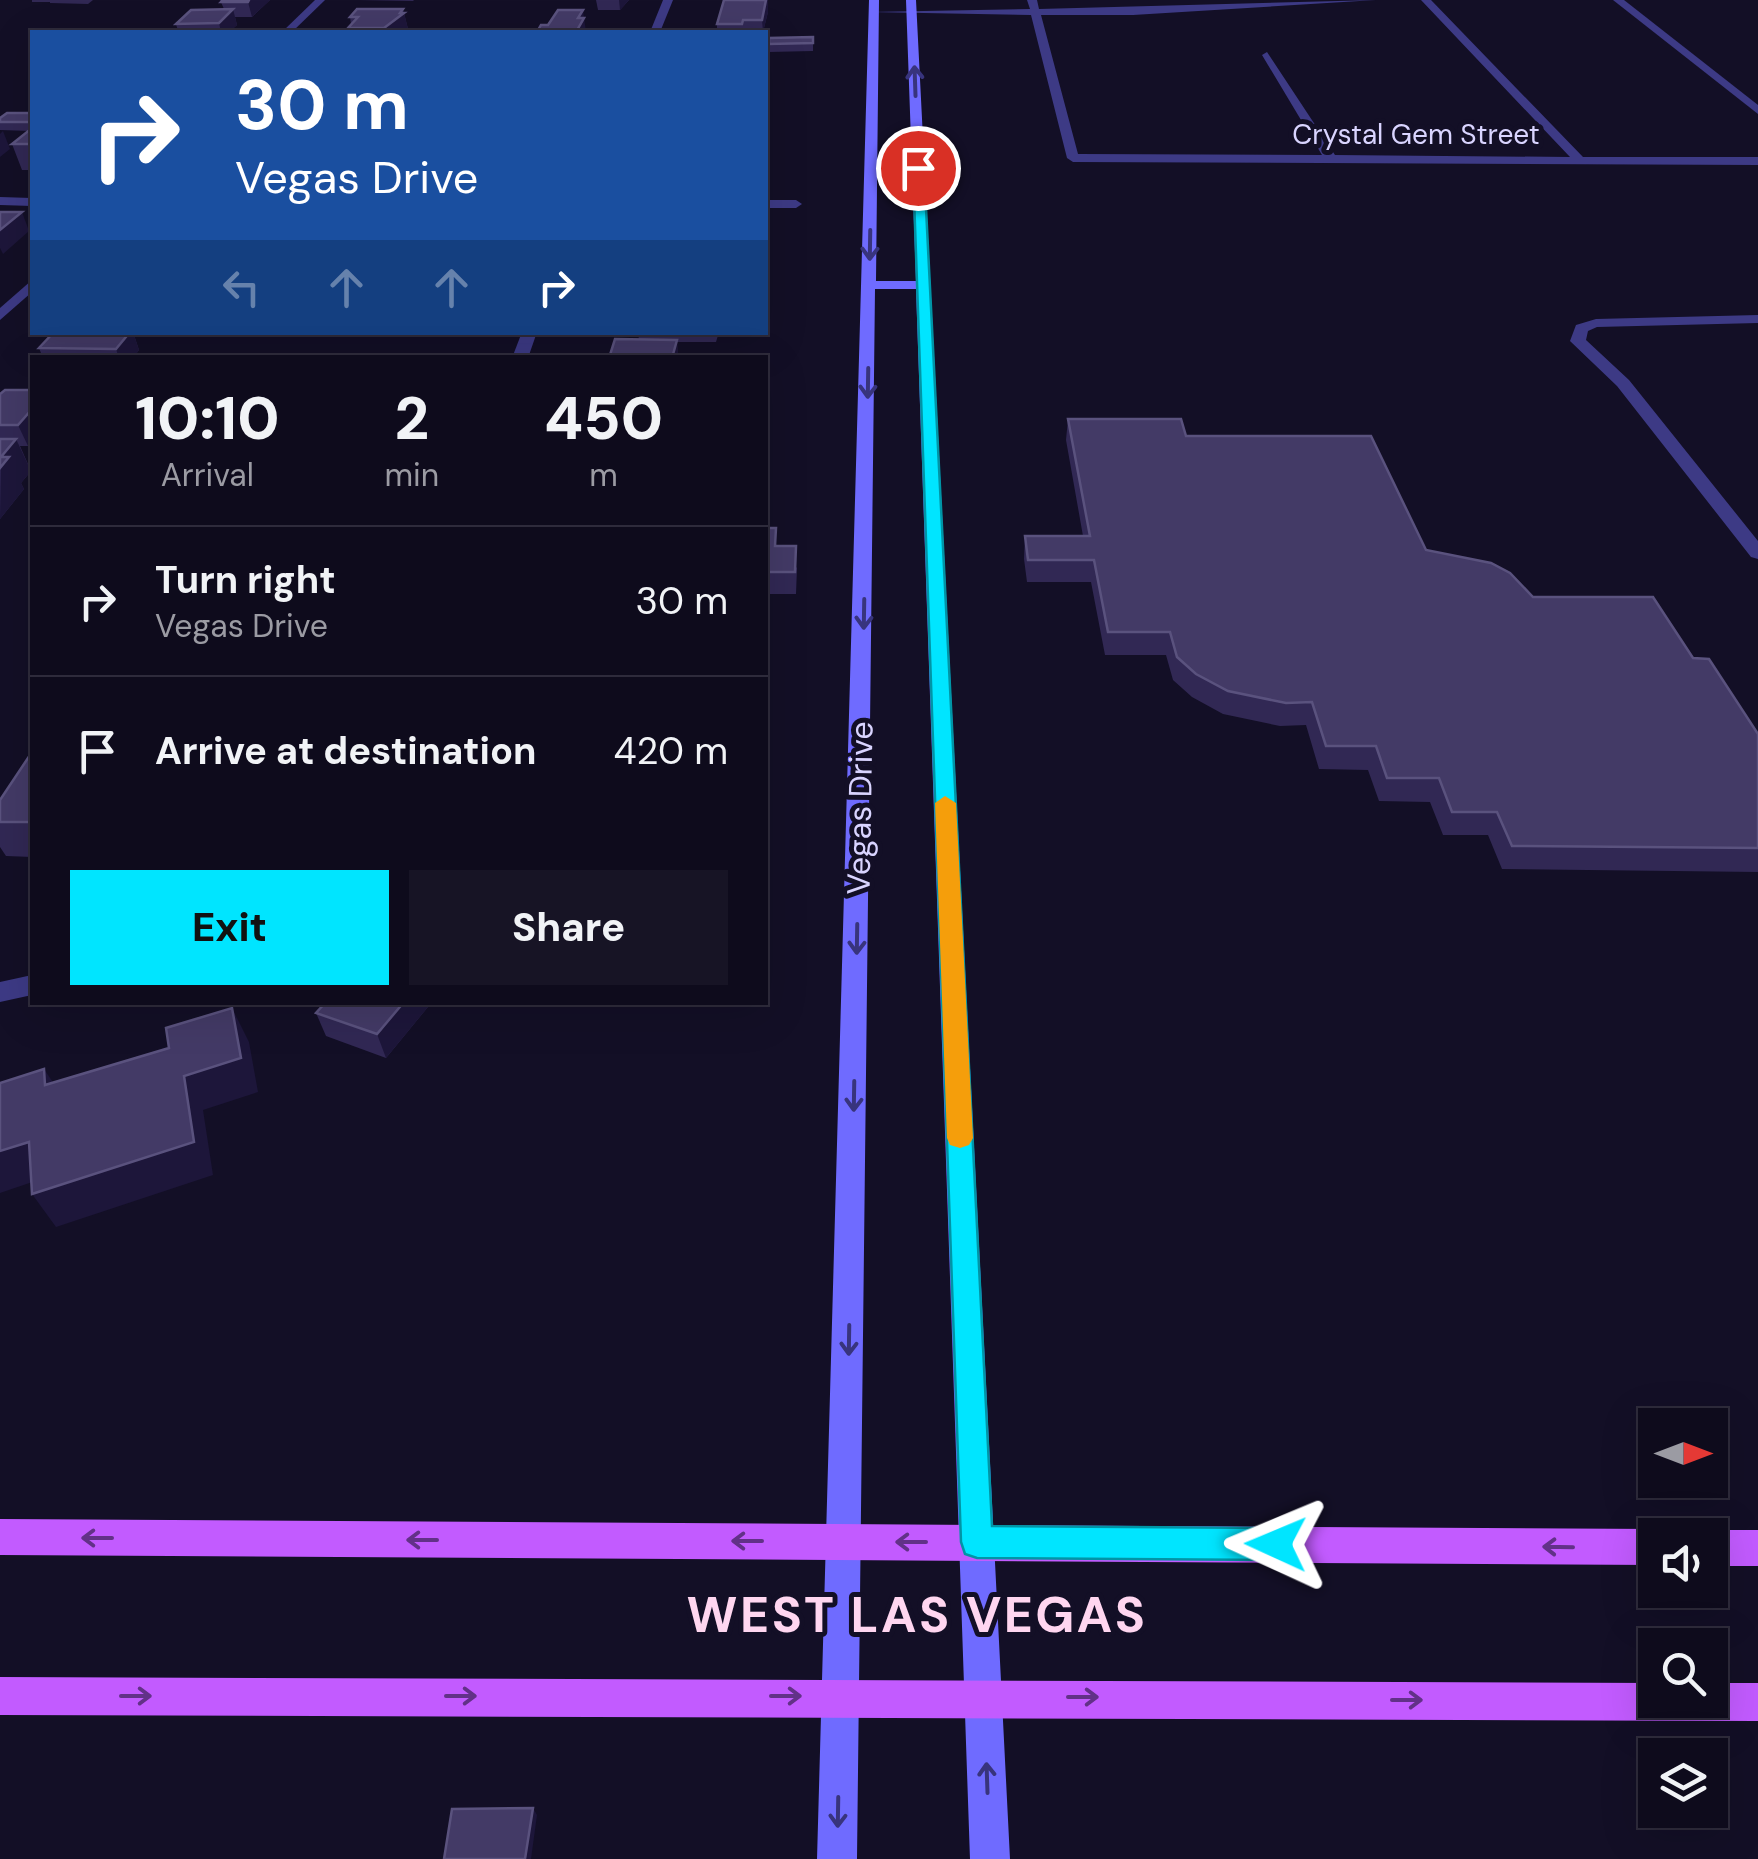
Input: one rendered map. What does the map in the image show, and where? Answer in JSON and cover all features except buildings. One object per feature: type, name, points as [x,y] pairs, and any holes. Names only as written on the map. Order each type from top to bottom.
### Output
[{"type":"main road","name":"Vegas Drive","points":[[837,1859],[874,6]]},
{"type":"main road","points":[[912,6],[990,1859]]},
{"type":"main road","points":[[870,285],[924,285]]},
{"type":"main road","points":[[0,1538],[1638,1548]]},
{"type":"main road","points":[[1728,1548],[1758,1548]]},
{"type":"main road","points":[[0,1696],[1758,1702]]},
{"type":"street","points":[[290,30],[320,0]]},
{"type":"street","points":[[656,30],[668,0]]},
{"type":"street","points":[[874,6],[1371,0]]},
{"type":"street","points":[[1426,0],[1580,160]]},
{"type":"street","points":[[1618,0],[1758,112]]},
{"type":"street","name":"Crystal Gem Street","points":[[1034,6],[1073,158],[1758,161]]},
{"type":"street","points":[[1267,56],[1330,158]]},
{"type":"street","points":[[0,202],[30,202]]},
{"type":"street","points":[[768,204],[796,204]]},
{"type":"street","points":[[0,316],[30,286]]},
{"type":"street","points":[[1758,319],[1596,322],[1581,328],[1578,341],[1623,383],[1758,553]]},
{"type":"street","points":[[0,992],[30,986]]},
{"type":"slow traffic","points":[[945,803],[960,1138]]},
{"type":"district","name":"WEST LAS VEGAS","points":[[917,1614]]},
{"type":"route","points":[[918,168],[977,1542],[1276,1544]]}]
